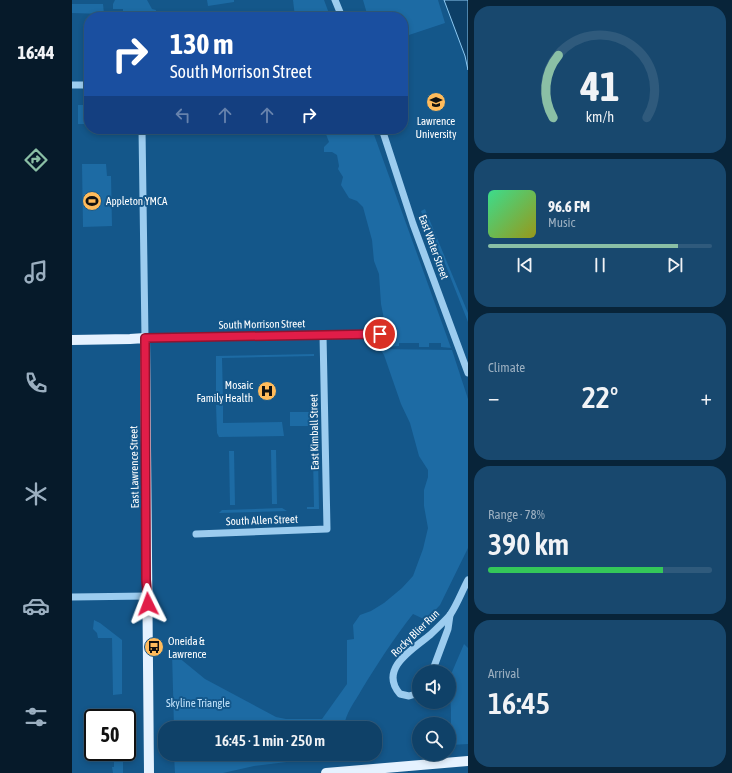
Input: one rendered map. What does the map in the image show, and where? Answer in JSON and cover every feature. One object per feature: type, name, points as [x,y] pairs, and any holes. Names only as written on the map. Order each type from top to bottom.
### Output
[{"type":"main road","points":[[72,340],[145,338]]},
{"type":"main road","name":"East Lawrence Street","points":[[145,338],[146,580],[148,596],[149,773]]},
{"type":"main road","points":[[326,773],[465,761]]},
{"type":"street","points":[[335,0],[340,12]]},
{"type":"street","points":[[72,85],[84,85]]},
{"type":"street","name":"East Lawrence Street","points":[[142,134],[145,338]]},
{"type":"street","name":"East Water Street","points":[[384,134],[414,224],[468,373]]},
{"type":"street","name":"South Morrison Street","points":[[145,338],[167,339],[380,334]]},
{"type":"street","name":"East Kimball Street","points":[[323,335],[328,529]]},
{"type":"street","name":"South Allen Street","points":[[196,534],[328,529]]},
{"type":"street","name":"Rocky Blier Run","points":[[412,695],[400,694],[395,687],[394,681],[396,667],[402,658],[430,635],[450,615],[468,580]]},
{"type":"street","points":[[72,597],[148,596]]},
{"type":"street","name":"Rocky Blier Run","points":[[435,665],[448,629],[450,615]]},
{"type":"green space","points":[[115,0],[147,0],[152,9],[156,10],[156,12],[123,12],[123,9],[113,9]]},
{"type":"green space","points":[[207,0],[234,0],[234,2],[208,6]]},
{"type":"green space","points":[[293,0],[324,0],[328,12],[294,12]]},
{"type":"green space","points":[[363,0],[438,0],[445,23],[408,35],[408,12],[367,12]]},
{"type":"green space","points":[[72,4],[103,4],[104,12],[72,13]]},
{"type":"green space","points":[[78,105],[84,105],[84,124],[78,124]]},
{"type":"green space","points":[[326,134],[374,134],[451,348],[441,347],[441,343],[429,343],[429,347],[419,347],[419,343],[399,343],[399,346],[383,347],[385,324],[381,304],[379,274],[374,261],[372,240],[363,207],[357,201],[349,198],[341,185],[343,177],[338,169],[339,166],[337,155],[332,152],[324,152],[324,147],[329,142]]},
{"type":"green space","points":[[82,164],[106,164],[107,176],[111,176],[112,226],[83,227]]},
{"type":"green space","points":[[425,209],[468,313],[468,322],[442,256],[436,254],[421,211]]},
{"type":"green space","name":"Skyline Triangle","points":[[380,349],[452,350],[468,399],[468,548],[440,605],[426,620],[413,614],[386,651],[348,712],[345,721],[174,721],[172,652],[205,679],[276,717],[286,719],[322,719],[347,684],[347,640],[354,639],[353,625],[360,615],[371,611],[384,603],[402,588],[413,576],[423,549],[428,528],[424,506],[424,490],[428,477],[428,470],[419,456],[410,423],[401,404],[384,355]]},
{"type":"green space","points":[[314,354],[314,356],[222,358],[223,400],[216,400],[216,356]]},
{"type":"green space","points":[[216,405],[223,405],[223,423],[282,422],[284,436],[219,437],[217,433]]},
{"type":"green space","points":[[290,412],[312,412],[313,426],[290,426]]},
{"type":"green space","points":[[271,450],[276,450],[277,504],[272,504]]},
{"type":"green space","points":[[229,451],[234,451],[235,505],[230,505]]},
{"type":"green space","points":[[313,457],[318,457],[319,509],[307,509],[307,507],[314,507]]},
{"type":"green space","points":[[282,508],[287,511],[219,513],[222,510]]},
{"type":"green space","points":[[94,620],[122,640],[122,694],[113,695],[112,638],[98,638],[97,633],[93,629]]},
{"type":"green space","points":[[464,644],[468,648],[468,744],[456,745],[456,717],[451,717],[451,709],[456,709],[455,665]]},
{"type":"green space","points":[[114,761],[123,761],[123,773],[113,773],[112,767],[114,767]]},
{"type":"green space","points":[[174,761],[295,761],[254,766],[223,773],[175,773]]},
{"type":"shaded area","points":[[444,0],[468,0],[468,70],[465,56]]},
{"type":"place","name":"Lawrence University","points":[[436,102]]},
{"type":"place","name":"Appleton YMCA","points":[[92,201]]},
{"type":"place","name":"Mosaic Family Health","points":[[267,391]]},
{"type":"place","name":"Oneida & Lawrence","points":[[154,647]]},
{"type":"route","points":[[148,604],[146,580],[145,338],[167,339],[380,334]]}]
